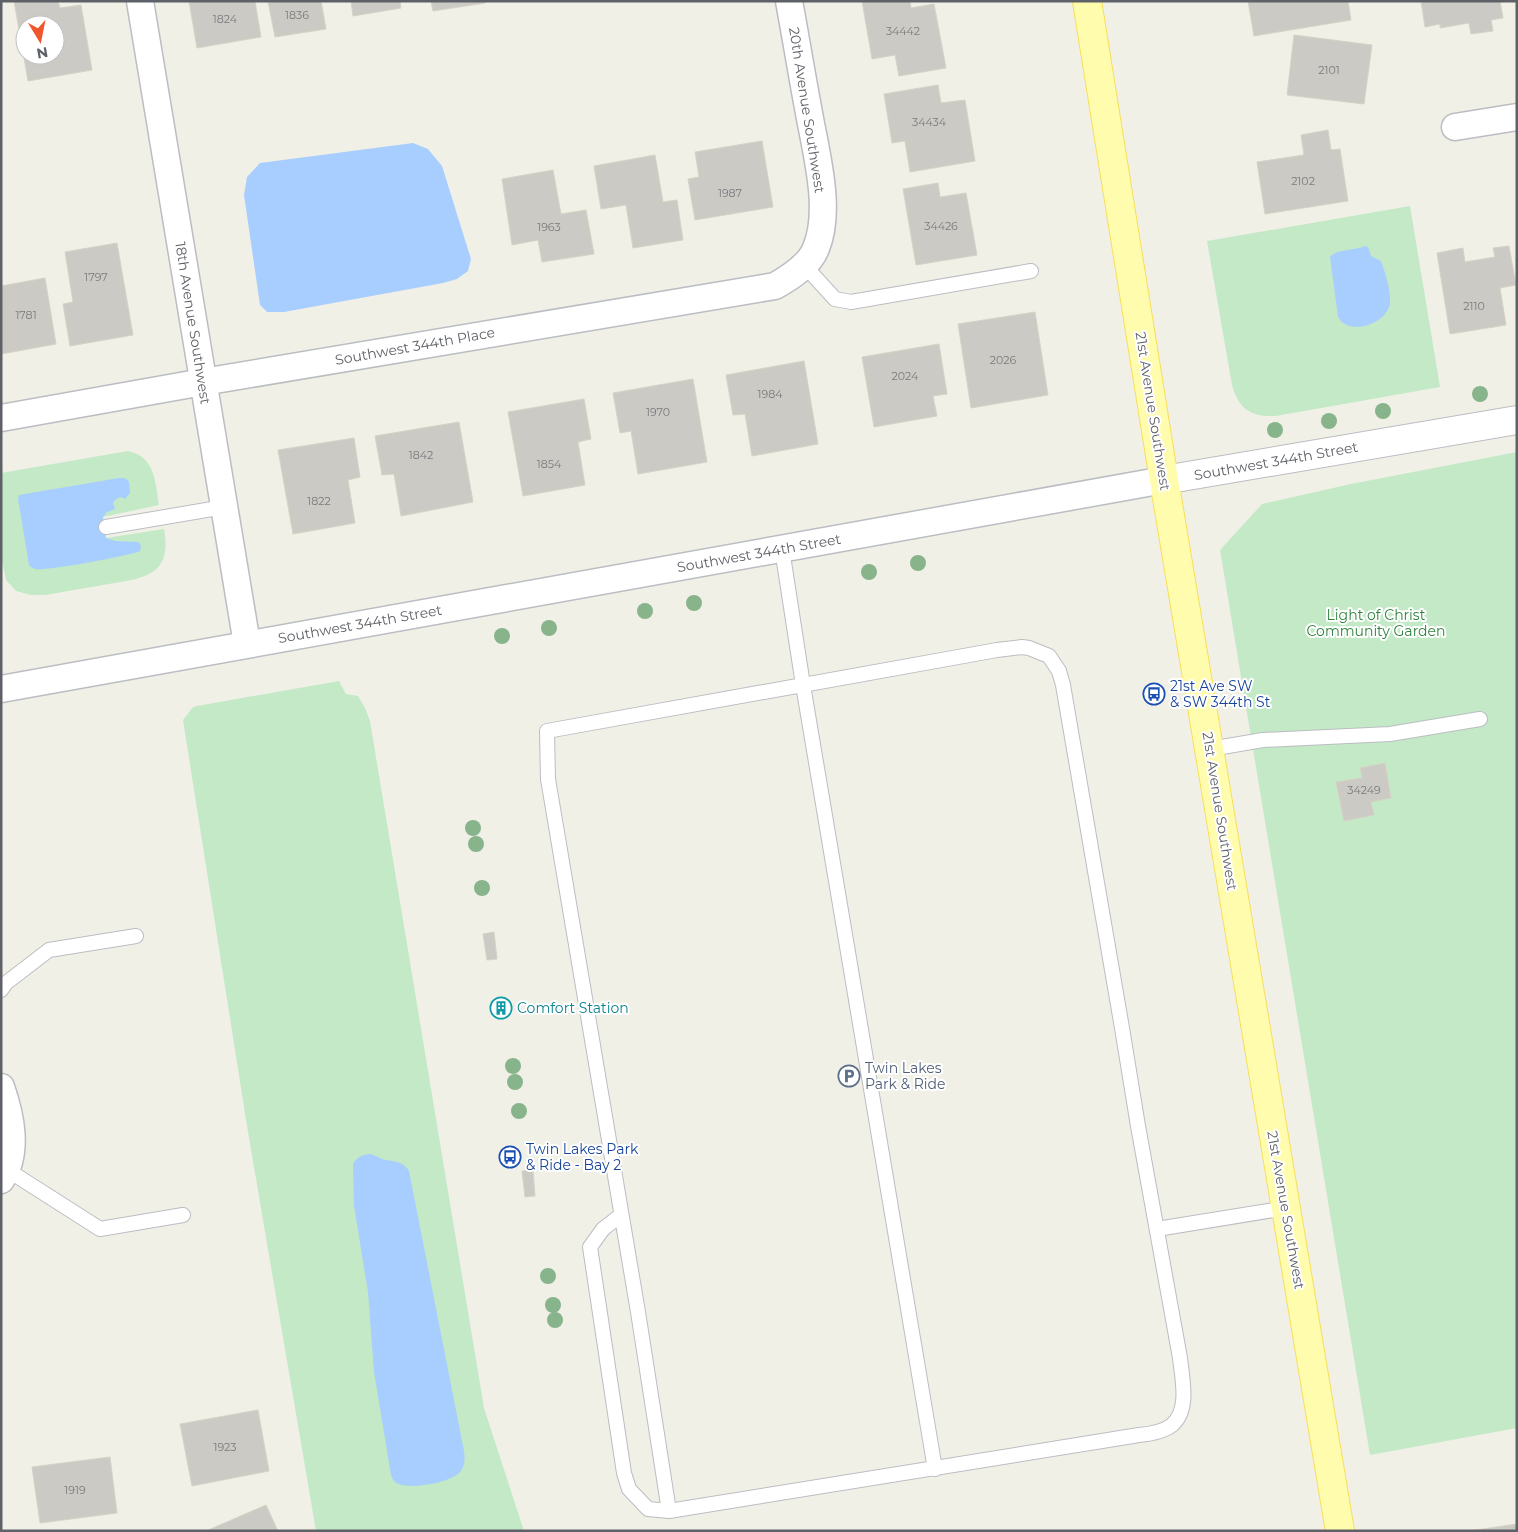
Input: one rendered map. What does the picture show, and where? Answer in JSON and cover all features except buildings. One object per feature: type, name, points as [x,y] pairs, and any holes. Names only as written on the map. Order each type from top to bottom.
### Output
[{"type":"main road","name":"21st Avenue Southwest","points":[[1087,1],[1164,480],[1340,1531]]},
{"type":"street","name":"18th Avenue Southwest","points":[[140,1],[247,644]]},
{"type":"street","name":"20th Avenue Southwest","points":[[789,1],[822,188],[822,224],[810,257]]},
{"type":"street","points":[[1455,127],[1517,117]]},
{"type":"street","name":"Southwest 344th Place","points":[[1,418],[203,382],[775,286],[791,277],[810,257]]},
{"type":"street","name":"Southwest 344th Street","points":[[1,688],[1164,480],[1517,420]]},
{"type":"street","points":[[1,1087],[8,1107],[12,1143],[10,1160],[4,1174]]},
{"type":"lane","points":[[810,257],[835,299],[851,302],[1031,271]]},
{"type":"lane","points":[[106,527],[224,508]]},
{"type":"lane","points":[[782,549],[803,685],[935,1469]]},
{"type":"lane","points":[[621,1215],[603,1229],[590,1247],[624,1473],[629,1489],[638,1501],[648,1509],[668,1511],[1151,1433],[1160,1431],[1173,1424],[1177,1419],[1182,1408],[1183,1387],[1180,1358],[1138,1126],[1063,685],[1055,663],[1049,656],[1029,648],[997,650],[547,731],[548,779],[621,1215],[668,1511]]},
{"type":"lane","points":[[1210,749],[1263,740],[1390,734],[1480,719]]},
{"type":"lane","points":[[1,990],[6,983],[49,950],[136,936]]},
{"type":"lane","points":[[4,1174],[100,1229],[182,1215]]},
{"type":"lane","points":[[1157,1228],[1286,1208]]},
{"type":"green space","points":[[1410,206],[1440,387],[1276,416],[1253,413],[1242,406],[1232,385],[1207,241]]},
{"type":"green space","points":[[128,451],[145,459],[149,465],[156,484],[159,505],[103,517],[106,538],[164,529],[164,556],[157,569],[132,580],[45,595],[31,595],[16,591],[6,580],[1,555],[1,473]]},
{"type":"green space","name":"Light of Christ Community Garden","points":[[1517,452],[1517,1428],[1370,1455],[1220,550],[1262,504],[1351,484]]},
{"type":"green space","points":[[339,681],[346,694],[358,696],[370,721],[484,1408],[524,1531],[316,1531],[247,1126],[183,720],[193,707],[197,706]]},
{"type":"water","points":[[413,143],[428,149],[442,166],[471,259],[468,271],[457,279],[443,283],[284,312],[267,312],[260,305],[244,195],[247,177],[260,163]]},
{"type":"water","points":[[1368,247],[1371,256],[1381,261],[1388,284],[1389,307],[1380,319],[1373,323],[1357,327],[1349,326],[1338,317],[1330,257],[1337,252]]},
{"type":"water","points":[[125,478],[129,482],[130,493],[125,499],[121,497],[116,499],[113,503],[115,509],[107,512],[103,517],[106,538],[115,541],[139,542],[141,546],[140,551],[55,568],[36,569],[29,565],[18,499],[19,495]]},
{"type":"water","points":[[370,1154],[400,1163],[407,1167],[409,1171],[464,1451],[464,1463],[459,1473],[446,1480],[427,1485],[400,1485],[395,1482],[391,1475],[374,1372],[368,1292],[354,1206],[353,1164],[360,1157]]},
{"type":"place","name":"21st Ave SW & SW 344th St","points":[[1154,694]]},
{"type":"place","name":"Comfort Station","points":[[501,1008]]},
{"type":"place","name":"Twin Lakes Park & Ride","points":[[849,1076]]},
{"type":"place","name":"Twin Lakes Park & Ride - Bay 2","points":[[510,1157]]}]
